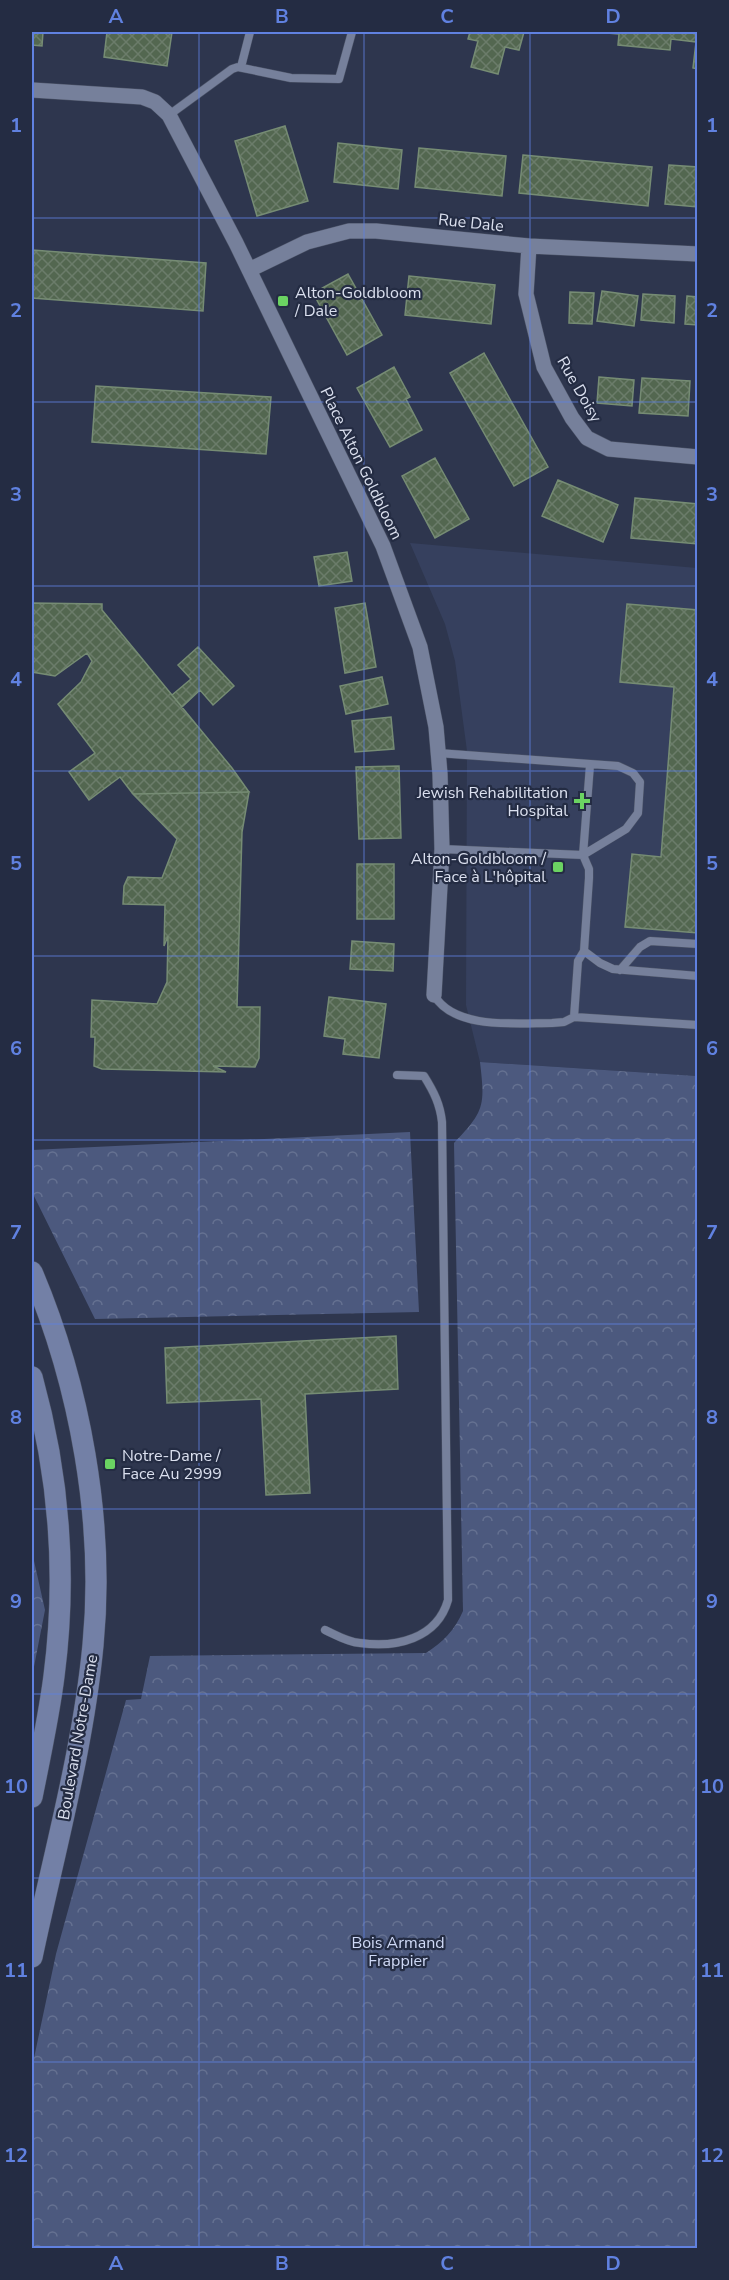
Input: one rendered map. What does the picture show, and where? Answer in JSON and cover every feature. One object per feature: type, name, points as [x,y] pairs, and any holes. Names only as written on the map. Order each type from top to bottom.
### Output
[{"type":"street","name":"Place Alton Goldbloom","points":[[32,90],[142,97],[155,102],[169,115],[249,270],[389,560],[420,647],[433,712],[438,753],[442,849],[434,995]]},
{"type":"street","name":"Rue Dale","points":[[249,270],[307,242],[349,231],[376,231],[529,246],[698,254]]},
{"type":"street","name":"Rue Doisy","points":[[529,246],[526,294],[544,367],[572,418],[587,438],[609,448],[698,457]]},
{"type":"street","name":"Boulevard Notre-Dame","points":[[32,1272],[60,1349],[80,1430],[90,1491],[95,1606],[87,1694],[32,1957]]},
{"type":"street","name":"Boulevard Notre-Dame","points":[[32,1377],[45,1430],[54,1486],[60,1573],[54,1682],[32,1797]]},
{"type":"lane","points":[[241,67],[250,32]]},
{"type":"lane","points":[[169,115],[232,69],[241,67],[291,78],[339,80],[352,32]]},
{"type":"lane","points":[[438,753],[618,766],[630,770],[638,777],[641,787],[638,813],[632,824],[583,855],[442,849]]},
{"type":"lane","points":[[574,1017],[579,961],[584,951],[589,869],[583,855],[590,765]]},
{"type":"lane","points":[[620,970],[640,947],[650,941],[698,944]]},
{"type":"lane","points":[[584,951],[605,966],[620,970],[698,976]]},
{"type":"lane","points":[[434,995],[443,1007],[451,1012],[483,1022],[552,1023],[564,1022],[574,1017],[698,1025]]},
{"type":"lane","points":[[325,1630],[360,1643],[407,1641],[421,1636],[434,1626],[445,1611],[448,1600],[442,1122],[435,1093],[424,1076],[397,1075]]},
{"type":"shaded area","name":"Jewish Rehabilitation Hospital","points":[[410,543],[697,568],[697,1076],[480,1062],[466,1005],[467,751],[455,661],[445,624]]},
{"type":"green space","name":"Bois Armand Frappier","points":[[480,1062],[697,1076],[697,2248],[32,2248],[32,2073],[34,2058],[56,1954],[126,1700],[141,1699],[150,1656],[426,1653],[448,1635],[463,1611],[454,1143],[472,1123],[481,1107]]},
{"type":"green space","points":[[410,1132],[419,1312],[95,1319],[32,1192],[32,1150]]},
{"type":"green space","points":[[32,1552],[45,1610],[32,1677]]},
{"type":"building","points":[[32,32],[43,32],[42,46],[32,45]]},
{"type":"building","points":[[107,32],[172,32],[167,66],[104,57]]},
{"type":"building","points":[[470,32],[524,32],[519,50],[505,47],[498,74],[471,67],[478,41],[468,39]]},
{"type":"building","points":[[594,32],[697,32],[698,69],[693,68],[696,42],[671,39],[670,50],[618,45],[619,34]]},
{"type":"building","points":[[285,126],[308,201],[257,216],[235,141]]},
{"type":"building","points":[[338,143],[402,150],[398,189],[334,182]]},
{"type":"building","points":[[419,148],[506,156],[502,196],[415,187]]},
{"type":"building","points":[[523,155],[652,167],[648,206],[519,193]]},
{"type":"building","points":[[669,165],[698,167],[698,207],[665,204]]},
{"type":"building","points":[[32,250],[206,263],[203,311],[32,298]]},
{"type":"building","points":[[348,274],[382,335],[347,355],[313,293]]},
{"type":"building","points":[[409,276],[495,285],[491,324],[405,315]]},
{"type":"building","points":[[602,291],[638,296],[634,326],[597,321]]},
{"type":"building","points":[[570,292],[594,293],[592,324],[569,323]]},
{"type":"building","points":[[643,294],[675,296],[674,323],[641,320]]},
{"type":"building","points":[[687,296],[698,297],[698,325],[685,324]]},
{"type":"building","points":[[484,353],[548,467],[514,486],[450,373]]},
{"type":"building","points":[[394,367],[410,397],[406,399],[422,430],[390,447],[357,388]]},
{"type":"building","points":[[599,377],[634,380],[632,406],[597,403]]},
{"type":"building","points":[[642,378],[690,381],[688,416],[639,413]]},
{"type":"building","points":[[96,386],[271,397],[266,454],[92,442]]},
{"type":"building","points":[[435,458],[469,519],[435,538],[402,476]]},
{"type":"building","points":[[558,480],[618,505],[603,542],[542,516]]},
{"type":"building","points":[[635,498],[698,504],[698,544],[631,538]]},
{"type":"building","points":[[347,552],[352,581],[319,586],[314,557]]},
{"type":"building","points":[[32,603],[102,604],[102,610],[232,768],[249,792],[133,794],[120,777],[89,800],[69,772],[95,753],[58,704],[81,682],[92,661],[87,653],[55,676],[32,672]]},
{"type":"building","points":[[365,603],[376,667],[345,673],[335,608]]},
{"type":"building","points":[[627,604],[698,610],[698,933],[625,927],[632,854],[661,857],[674,687],[620,682]]},
{"type":"building","points":[[198,647],[234,686],[213,705],[200,690],[182,707],[172,695],[191,679],[178,665]]},
{"type":"building","points":[[382,677],[388,704],[346,714],[340,686]]},
{"type":"building","points":[[391,717],[394,749],[355,752],[352,721]]},
{"type":"building","points":[[399,766],[401,838],[359,839],[356,767]]},
{"type":"building","points":[[249,792],[242,832],[237,1007],[260,1007],[259,1058],[255,1067],[213,1066],[226,1072],[102,1069],[94,1066],[95,1037],[91,1037],[92,1000],[157,1004],[167,982],[168,936],[164,946],[165,905],[123,904],[124,886],[128,877],[162,878],[177,839],[133,794]]},
{"type":"building","points":[[357,864],[394,864],[394,919],[357,919]]},
{"type":"building","points":[[352,941],[394,944],[393,971],[350,969]]},
{"type":"building","points":[[329,997],[386,1004],[379,1058],[343,1054],[345,1039],[324,1036]]},
{"type":"building","points":[[396,1336],[398,1389],[305,1394],[310,1493],[266,1495],[261,1399],[167,1403],[165,1348]]},
{"type":"place","name":"Alton-Goldbloom / Dale","points":[[283,301]]},
{"type":"place","name":"Jewish Rehabilitation Hospital","points":[[582,801]]},
{"type":"place","name":"Alton-Goldbloom / Face à L'hôpital","points":[[558,867]]},
{"type":"place","name":"Notre-Dame / Face Au 2999","points":[[110,1464]]}]
